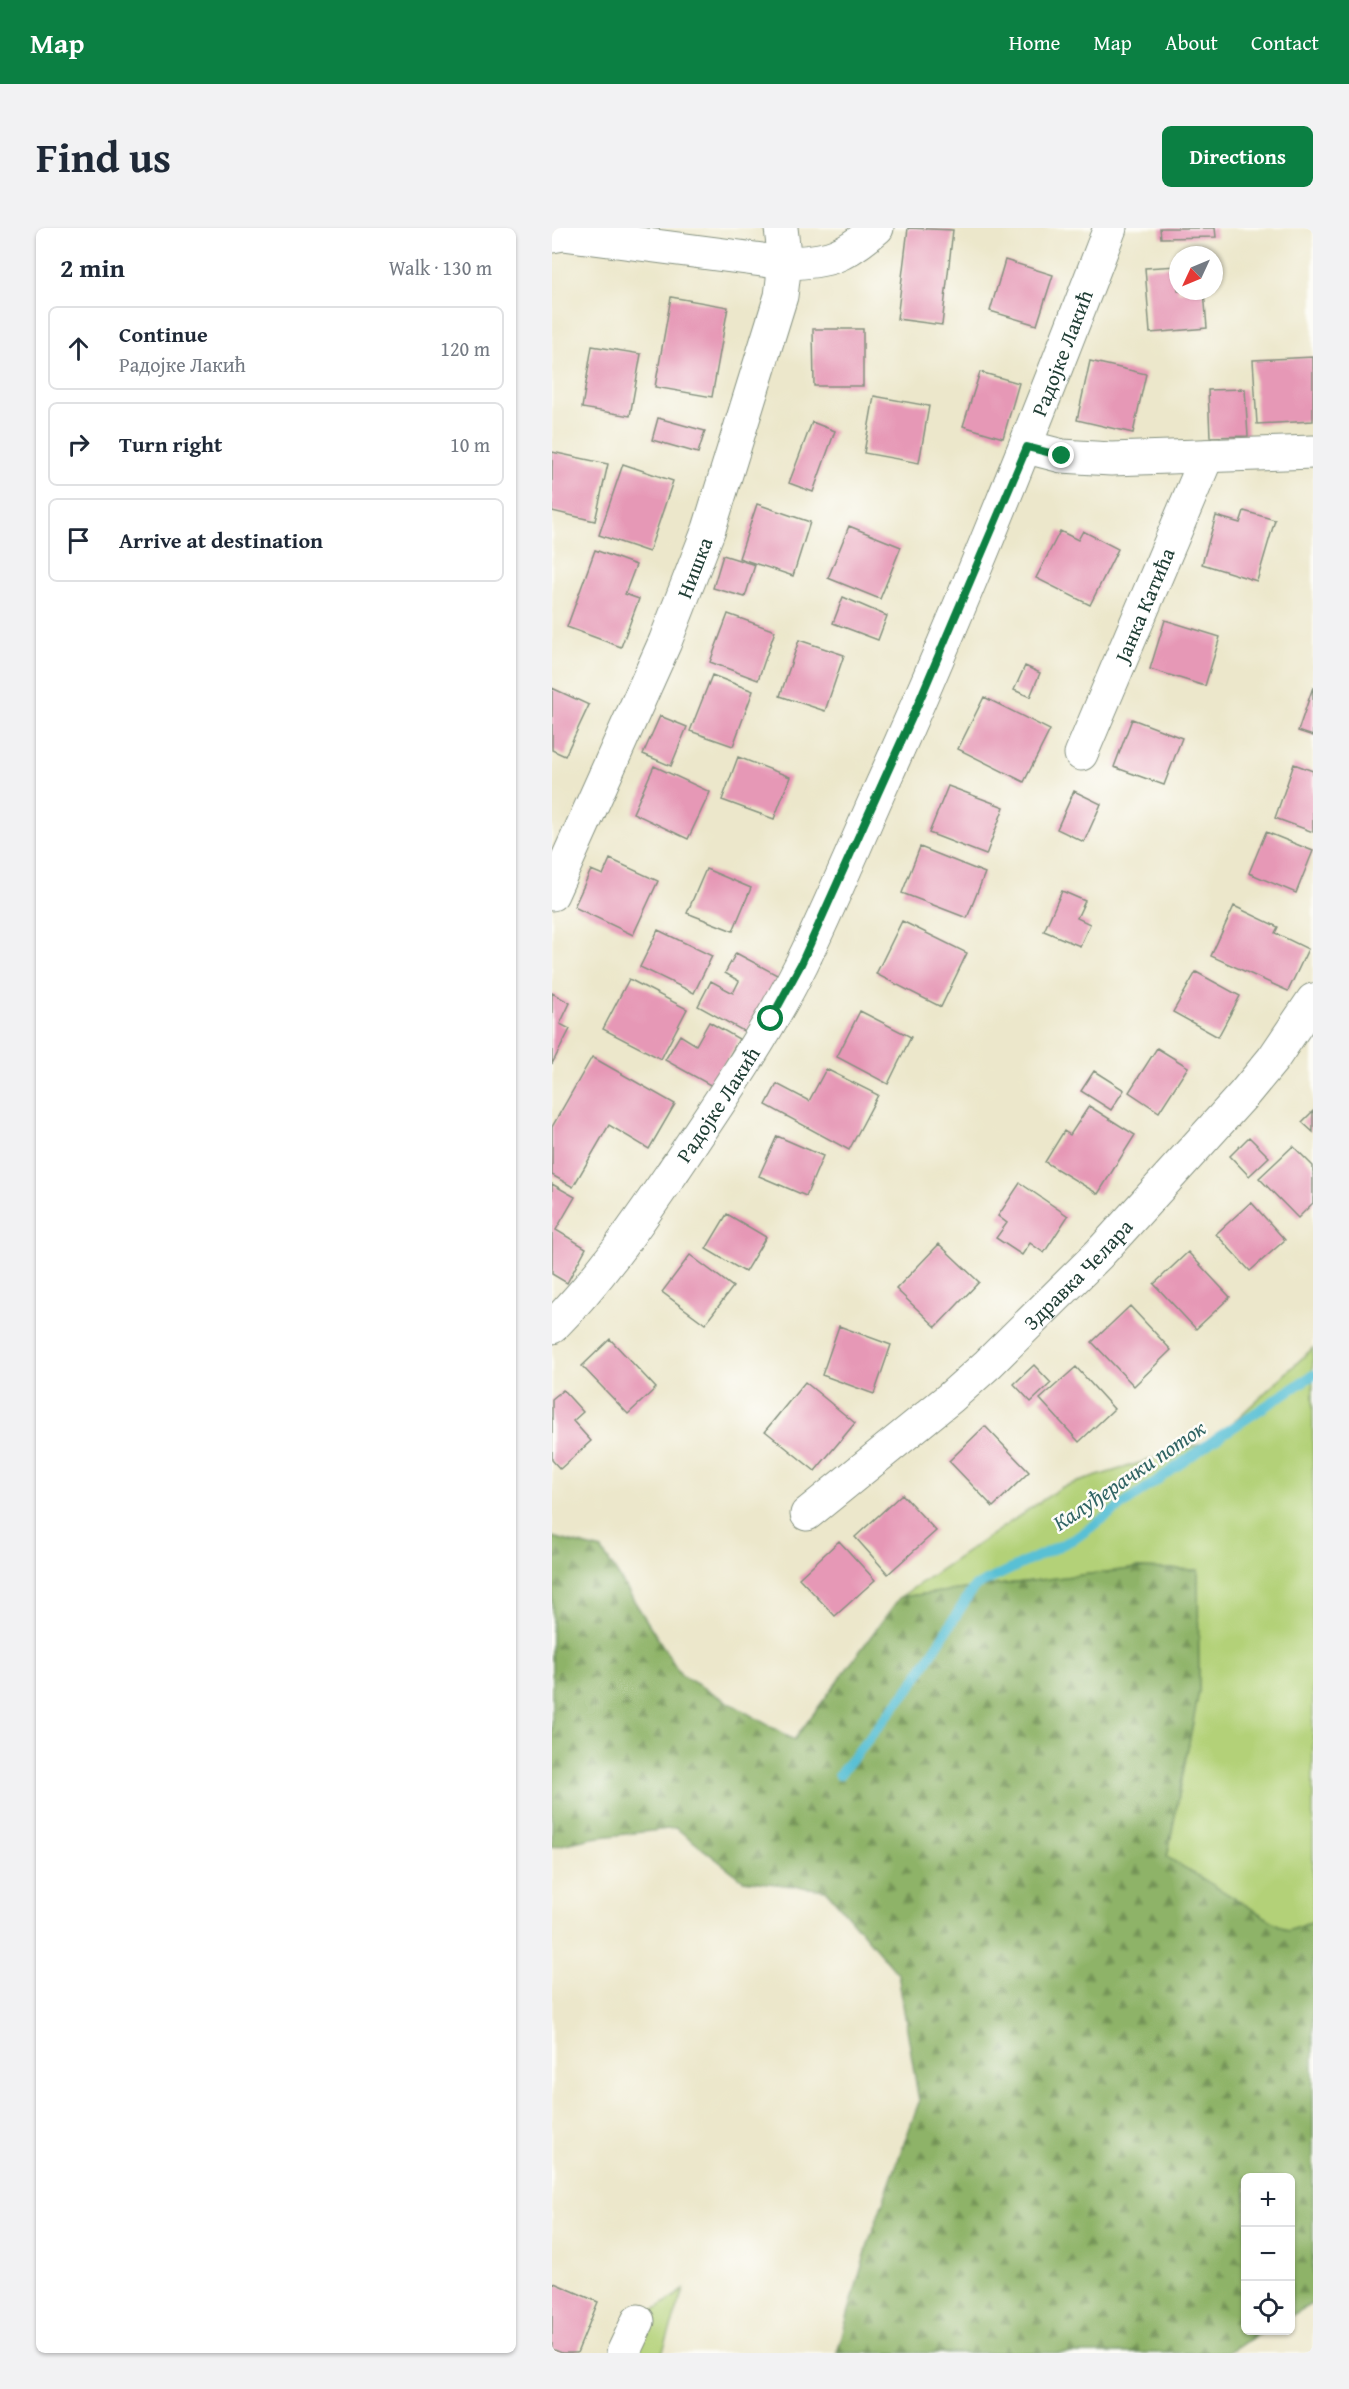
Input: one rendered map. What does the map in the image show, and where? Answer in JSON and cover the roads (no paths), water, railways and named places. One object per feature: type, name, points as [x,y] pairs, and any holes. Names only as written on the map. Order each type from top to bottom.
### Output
[{"type":"street","name":"Нишка","points":[[552,894],[665,642],[709,529],[781,296],[785,263],[781,228]]},
{"type":"street","points":[[552,236],[563,234],[785,263],[830,260],[849,250],[877,228]]},
{"type":"street","name":"Радојке Лакић","points":[[552,1327],[572,1307],[648,1208],[712,1114],[771,1019],[801,964],[918,704],[1027,447],[1110,228]]},
{"type":"street","points":[[1027,447],[1062,456],[1111,459],[1313,452]]},
{"type":"street","name":"Јанка Катића","points":[[1081,754],[1207,456]]},
{"type":"street","name":"Здравка Челара","points":[[807,1514],[950,1398],[1047,1307],[1245,1094],[1313,1000]]},
{"type":"street","points":[[623,2353],[638,2321]]},
{"type":"waterway","name":"Калуђерачки поток","points":[[839,1775],[912,1685],[974,1587],[1076,1538],[1214,1440],[1313,1375]]}]
